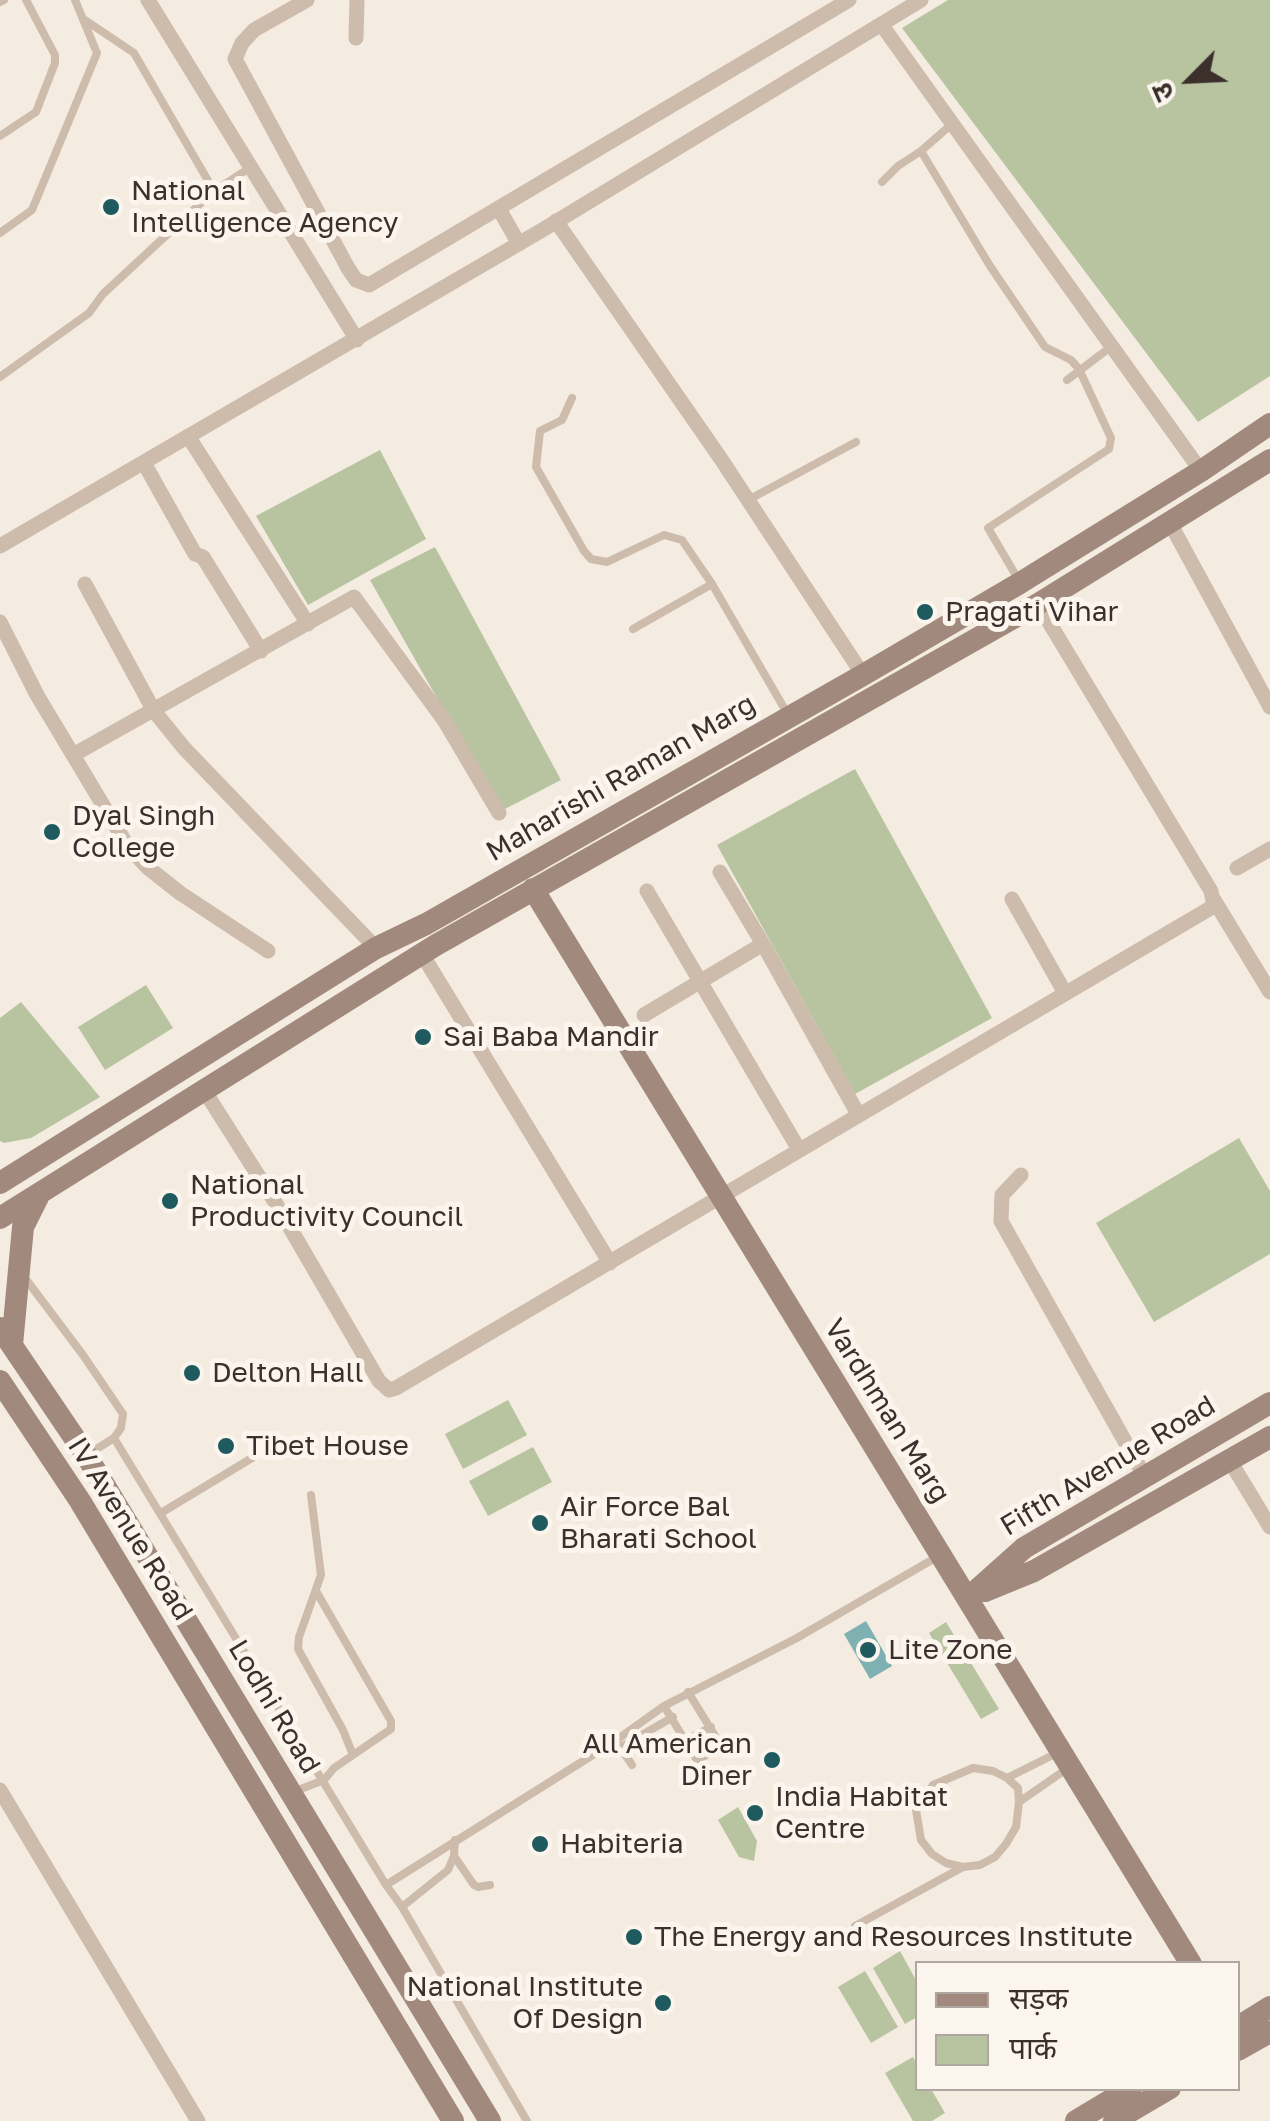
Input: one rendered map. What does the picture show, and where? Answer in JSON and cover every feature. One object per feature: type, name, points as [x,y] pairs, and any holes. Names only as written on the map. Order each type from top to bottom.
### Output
[{"type":"main road","name":"Maharishi Raman Marg","points":[[0,1183],[11,1166],[376,948],[426,924],[864,676],[1201,471],[1270,424]]},
{"type":"main road","name":"Maharishi Raman Marg","points":[[0,1218],[422,954],[1038,604],[1269,464]]},
{"type":"main road","name":"Vardhman Marg","points":[[533,889],[1189,1961]]},
{"type":"main road","points":[[6,1337],[24,1227],[40,1194]]},
{"type":"main road","name":"Lodhi Road","points":[[6,1337],[86,1455],[490,2121]]},
{"type":"main road","name":"IV Avenue Road","points":[[0,1381],[80,1501],[453,2121]]},
{"type":"main road","name":"Fifth Avenue Road","points":[[968,1598],[1024,1548],[1270,1403]]},
{"type":"main road","name":"Fifth Avenue Road","points":[[968,1598],[1034,1571],[1270,1438]]},
{"type":"main road","points":[[1240,2040],[1270,2007]]},
{"type":"main road","points":[[1240,2041],[1270,2032]]},
{"type":"main road","points":[[1076,2121],[1126,2091]]},
{"type":"main road","points":[[1114,2121],[1165,2091]]},
{"type":"street","points":[[148,0],[357,340]]},
{"type":"street","points":[[307,0],[254,30],[235,59],[356,280],[370,285],[849,0]]},
{"type":"street","points":[[356,38],[357,0]]},
{"type":"street","points":[[0,546],[519,244],[921,0]]},
{"type":"street","points":[[882,24],[1201,471]]},
{"type":"street","points":[[499,209],[519,244]]},
{"type":"street","points":[[556,222],[864,676]]},
{"type":"street","points":[[188,436],[308,624]]},
{"type":"street","points":[[144,463],[195,554],[203,557],[261,651]]},
{"type":"street","points":[[1170,523],[1270,708]]},
{"type":"street","points":[[85,584],[154,711],[264,835],[376,948]]},
{"type":"street","points":[[73,755],[350,598],[357,599],[444,720],[499,813]]},
{"type":"street","points":[[1038,604],[1270,992]]},
{"type":"street","points":[[0,622],[37,696],[127,845],[147,867],[268,951]]},
{"type":"street","points":[[1237,868],[1270,849]]},
{"type":"street","points":[[720,872],[858,1114]]},
{"type":"street","points":[[647,892],[798,1148]]},
{"type":"street","points":[[1012,899],[1066,994]]},
{"type":"street","points":[[204,1090],[275,1202],[379,1381],[389,1390],[1210,910],[1214,900]]},
{"type":"street","points":[[644,1015],[762,944]]},
{"type":"street","points":[[422,954],[610,1263]]},
{"type":"street","points":[[1022,1175],[1002,1195],[1001,1222],[1145,1477]]},
{"type":"street","points":[[1230,1461],[1270,1528]]},
{"type":"street","points":[[0,1790],[198,2121]]},
{"type":"lane","points":[[0,136],[36,112],[56,63],[56,55],[26,0]]},
{"type":"lane","points":[[0,234],[32,210],[97,53],[75,0]]},
{"type":"lane","points":[[85,20],[134,54],[214,191]]},
{"type":"lane","points":[[882,182],[953,123]]},
{"type":"lane","points":[[921,151],[1000,282],[1045,347],[1071,360],[1079,369],[1112,438],[1109,448],[988,528],[1020,583]]},
{"type":"lane","points":[[0,377],[89,313],[102,294],[214,191],[250,167]]},
{"type":"lane","points":[[1067,380],[1112,346]]},
{"type":"lane","points":[[572,398],[562,420],[540,431],[536,467],[584,550],[590,558],[606,562],[671,535],[682,540],[790,717]]},
{"type":"lane","points":[[748,500],[856,442]]},
{"type":"lane","points":[[633,629],[712,584]]},
{"type":"lane","points":[[19,1270],[122,1414],[121,1428],[114,1438],[86,1455]]},
{"type":"lane","points":[[114,1438],[402,1906],[528,2121]]},
{"type":"lane","points":[[161,1513],[252,1458]]},
{"type":"lane","points":[[311,1494],[322,1576],[298,1637],[298,1649],[354,1755]]},
{"type":"lane","points":[[618,1744],[664,1706],[795,1639],[941,1555]]},
{"type":"lane","points":[[291,1793],[324,1780],[334,1768],[391,1729],[391,1721],[316,1591]]},
{"type":"lane","points":[[664,1706],[697,1760],[722,1746],[688,1692]]},
{"type":"lane","points":[[386,1885],[618,1744],[673,1718]]},
{"type":"lane","points":[[686,1740],[711,1727]]},
{"type":"lane","points":[[618,1744],[632,1765]]},
{"type":"lane","points":[[1008,1778],[1067,1758]]},
{"type":"lane","points":[[1019,1802],[1067,1758]]},
{"type":"lane","points":[[973,1768],[1008,1778],[1018,1788],[1016,1827],[995,1857],[963,1866],[946,1863],[932,1854],[921,1840],[916,1810],[923,1796],[947,1777],[973,1768]]},
{"type":"lane","points":[[402,1906],[448,1870],[456,1840]]},
{"type":"lane","points":[[454,1856],[474,1885],[490,1885]]},
{"type":"lane","points":[[855,1926],[963,1866]]},
{"type":"green space","points":[[948,0],[1270,0],[1270,376],[1198,422],[902,28]]},
{"type":"green space","points":[[380,450],[426,539],[308,605],[256,516]]},
{"type":"green space","points":[[435,547],[561,780],[501,811],[370,580]]},
{"type":"green space","points":[[855,769],[992,1018],[855,1094],[717,845]]},
{"type":"green space","points":[[146,985],[173,1028],[105,1070],[78,1027]]},
{"type":"green space","points":[[21,1002],[100,1097],[31,1138],[4,1143],[0,1141],[0,1018]]},
{"type":"green space","points":[[1239,1138],[1270,1191],[1270,1254],[1154,1322],[1096,1223]]},
{"type":"green space","points":[[508,1400],[527,1435],[463,1469],[445,1434]]},
{"type":"green space","points":[[533,1447],[552,1482],[488,1516],[469,1481]]},
{"type":"green space","points":[[946,1622],[999,1709],[981,1719],[929,1633]]},
{"type":"green space","points":[[738,1807],[757,1841],[754,1861],[739,1857],[718,1820]]},
{"type":"green space","points":[[900,1951],[915,1978],[915,2018],[905,2024],[873,1968]]},
{"type":"green space","points":[[865,1971],[898,2027],[871,2043],[838,1987]]},
{"type":"green space","points":[[913,2057],[915,2091],[932,2091],[945,2113],[932,2121],[913,2121],[885,2073]]},
{"type":"water","name":"Lite Zone","points":[[866,1621],[892,1666],[870,1679],[844,1634]]},
{"type":"place","name":"National Intelligence Agency","points":[[111,207]]},
{"type":"place","name":"Pragati Vihar","points":[[925,612]]},
{"type":"place","name":"Dyal Singh College","points":[[52,832]]},
{"type":"place","name":"Sai Baba Mandir","points":[[423,1037]]},
{"type":"place","name":"National Productivity Council","points":[[170,1201]]},
{"type":"place","name":"Delton Hall","points":[[192,1373]]},
{"type":"place","name":"Tibet House","points":[[226,1446]]},
{"type":"place","name":"Air Force Bal Bharati School","points":[[540,1523]]},
{"type":"place","name":"Lite Zone","points":[[868,1650]]},
{"type":"place","name":"All American Diner","points":[[772,1760]]},
{"type":"place","name":"India Habitat Centre","points":[[755,1813]]},
{"type":"place","name":"Habiteria","points":[[540,1844]]},
{"type":"place","name":"The Energy and Resources Institute","points":[[634,1937]]},
{"type":"place","name":"National Institute Of Design","points":[[663,2003]]}]
